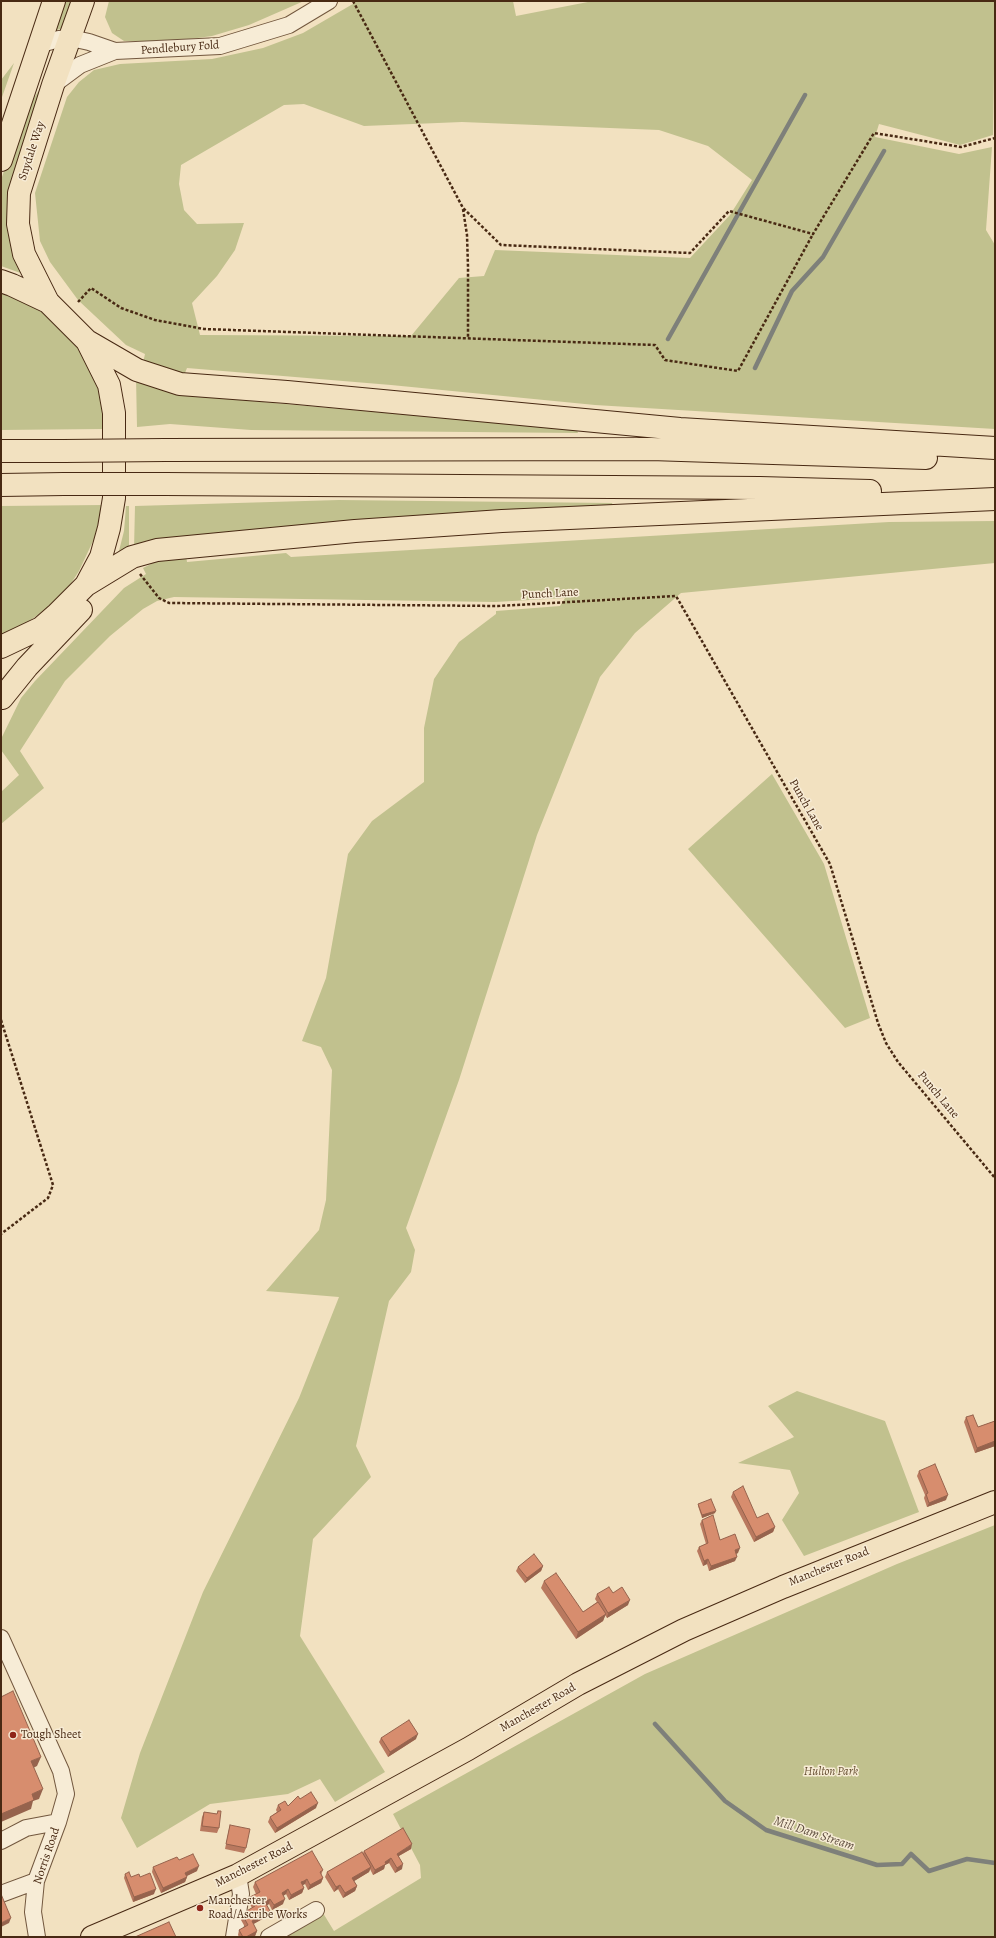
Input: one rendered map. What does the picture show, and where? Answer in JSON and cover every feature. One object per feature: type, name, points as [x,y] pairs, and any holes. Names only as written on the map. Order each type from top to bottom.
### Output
[{"type":"highway","points":[[1,160],[54,1]]},
{"type":"highway","name":"Snydale Way","points":[[48,302],[24,254],[18,224],[17,208],[23,177],[53,84],[71,38],[83,1]]},
{"type":"highway","points":[[1,281],[48,302],[87,341],[141,372],[180,384],[287,392],[680,429],[995,448]]},
{"type":"highway","points":[[86,585],[101,557],[109,528],[114,498],[114,413],[109,385],[87,341]]},
{"type":"highway","points":[[1,451],[651,449],[995,460]]},
{"type":"highway","points":[[1,485],[165,484],[760,488],[995,494]]},
{"type":"highway","points":[[1,647],[41,628],[58,614],[86,585],[132,557],[157,550],[177,550],[355,531],[502,521],[995,499]]},
{"type":"highway","points":[[1,699],[27,667],[110,582],[136,565],[177,550]]},
{"type":"highway","points":[[1,699],[41,628]]},
{"type":"highway","name":"Manchester Road","points":[[103,1935],[238,1875],[468,1749],[578,1684],[670,1637],[783,1587],[995,1502]]},
{"type":"street","name":"Pendlebury Fold","points":[[53,84],[84,63],[114,52],[220,46],[288,26],[329,1]]},
{"type":"street","points":[[40,44],[59,39],[71,38],[114,52]]},
{"type":"street","name":"Norris Road","points":[[1,1638],[61,1771],[66,1794],[58,1822],[36,1881],[33,1912],[37,1937]]},
{"type":"street","points":[[1,1840],[26,1828],[58,1822]]},
{"type":"street","points":[[234,1937],[241,1894],[238,1875]]},
{"type":"street","points":[[1,1894],[36,1881]]},
{"type":"street","points":[[269,1937],[316,1910]]},
{"type":"path","points":[[352,1],[463,208],[501,245],[690,253],[729,211],[813,234]]},
{"type":"path","points":[[78,302],[90,288],[121,308],[155,320],[204,329],[655,345],[666,360],[738,371],[813,234],[874,133],[961,147],[995,138]]},
{"type":"path","points":[[463,208],[467,235],[468,338]]},
{"type":"path","name":"Punch Lane","points":[[140,574],[159,598],[169,603],[498,606],[676,596],[830,864],[878,1023],[886,1043],[898,1062],[995,1178]]},
{"type":"path","points":[[1,1020],[53,1185],[48,1198],[1,1234]]},
{"type":"green space","points":[[63,1],[71,1],[63,28],[57,30],[55,28]]},
{"type":"green space","points":[[109,1],[304,1],[249,25],[212,36],[168,42],[124,41],[112,33],[105,17]]},
{"type":"green space","points":[[358,1],[513,1],[516,16],[593,1],[995,1],[993,135],[960,145],[879,124],[875,137],[959,154],[992,147],[986,230],[995,245],[995,429],[595,405],[391,385],[187,368],[185,373],[162,370],[143,363],[145,354],[126,345],[78,300],[50,262],[40,241],[35,193],[67,97],[79,82],[94,70],[120,64],[212,59],[263,48],[303,33]],"holes":[[[304,104],[364,126],[462,122],[659,130],[708,146],[752,180],[730,215],[690,258],[495,250],[484,276],[459,278],[411,336],[200,335],[192,303],[217,276],[235,250],[244,223],[197,224],[184,210],[179,184],[181,165],[284,105]]]},
{"type":"green space","points":[[53,57],[12,185],[26,275],[1,266],[1,180],[14,141]]},
{"type":"green space","points":[[14,63],[1,100],[1,80]]},
{"type":"green space","points":[[1,293],[13,296],[37,308],[58,325],[78,346],[101,393],[103,429],[1,430]]},
{"type":"green space","points":[[136,377],[218,398],[577,430],[578,433],[251,430],[170,424],[137,427]]},
{"type":"green space","points":[[339,500],[612,503],[613,506],[190,536],[155,541],[134,549],[135,506]]},
{"type":"green space","points":[[103,505],[94,539],[79,571],[70,585],[45,610],[17,629],[1,635],[1,506]]},
{"type":"green space","points":[[126,506],[129,506],[129,550],[118,555],[124,531]]},
{"type":"green space","points":[[995,521],[995,563],[681,593],[635,633],[600,677],[537,835],[459,1080],[406,1228],[415,1250],[411,1272],[389,1301],[356,1446],[371,1477],[313,1539],[300,1636],[385,1772],[335,1802],[320,1779],[288,1794],[210,1804],[137,1848],[121,1818],[140,1753],[203,1592],[299,1398],[339,1297],[266,1291],[319,1230],[326,1200],[332,1070],[321,1047],[302,1041],[326,978],[348,854],[372,821],[424,782],[424,728],[434,679],[459,642],[496,614],[496,611],[560,606],[565,598],[495,602],[174,597],[157,601],[143,609],[110,636],[65,681],[20,751],[44,788],[1,824],[1,792],[19,775],[1,750],[1,739],[21,698],[35,681],[124,588],[146,574],[143,568],[157,561],[186,555],[187,562],[286,553],[291,557],[889,522]]},
{"type":"green space","points":[[772,774],[824,864],[870,1018],[845,1028],[688,849]]},
{"type":"green space","points":[[797,1391],[885,1421],[919,1512],[804,1556],[782,1520],[799,1493],[790,1470],[738,1463],[794,1437],[768,1406]]},
{"type":"green space","name":"Hulton Park","points":[[995,1525],[995,1937],[280,1937],[323,1913],[334,1931],[421,1878],[420,1865],[393,1814],[645,1674],[897,1564]]},
{"type":"building","points":[[973,1415],[978,1427],[995,1421],[995,1441],[977,1448],[966,1417]]},
{"type":"building","points":[[935,1464],[948,1495],[929,1503],[926,1494],[928,1493],[919,1471]]},
{"type":"building","points":[[743,1486],[757,1518],[768,1513],[775,1527],[756,1537],[733,1492]]},
{"type":"building","points":[[711,1499],[716,1511],[702,1515],[698,1504]]},
{"type":"building","points":[[713,1515],[720,1540],[735,1534],[740,1548],[735,1550],[737,1557],[711,1566],[708,1559],[704,1561],[699,1547],[708,1543],[702,1520]]},
{"type":"building","points":[[534,1554],[543,1566],[527,1578],[518,1567]]},
{"type":"building","points":[[556,1573],[583,1612],[598,1602],[606,1614],[578,1632],[544,1581]]},
{"type":"building","points":[[609,1587],[613,1593],[622,1587],[630,1600],[608,1613],[597,1594]]},
{"type":"building","name":"Tough Sheet","points":[[13,1691],[41,1757],[31,1761],[43,1789],[32,1794],[34,1800],[1,1814],[1,1697]]},
{"type":"building","points":[[409,1720],[418,1734],[390,1752],[381,1738]]},
{"type":"building","points":[[311,1792],[318,1803],[277,1828],[270,1817],[281,1810],[278,1805],[285,1801],[288,1806],[298,1796],[300,1799]]},
{"type":"building","points":[[218,1811],[221,1811],[219,1828],[202,1826],[204,1812],[217,1814]]},
{"type":"building","points":[[230,1825],[250,1829],[246,1848],[226,1844]]},
{"type":"building","points":[[403,1828],[412,1844],[397,1854],[403,1864],[397,1868],[391,1858],[385,1862],[386,1864],[375,1870],[364,1851]]},
{"type":"building","points":[[312,1851],[323,1870],[320,1872],[323,1878],[310,1885],[307,1879],[301,1882],[304,1888],[291,1895],[288,1889],[282,1893],[285,1899],[274,1905],[270,1899],[265,1902],[270,1911],[252,1921],[257,1931],[243,1937],[239,1930],[248,1925],[243,1916],[246,1914],[245,1912],[255,1906],[250,1897],[260,1892],[255,1882]]},
{"type":"building","points":[[362,1852],[371,1867],[352,1878],[357,1886],[345,1893],[340,1885],[336,1887],[327,1872]]},
{"type":"building","points":[[193,1854],[199,1866],[185,1873],[187,1877],[163,1888],[153,1867],[177,1857],[179,1860]]},
{"type":"building","points":[[129,1872],[131,1877],[139,1874],[140,1877],[150,1873],[156,1889],[134,1897],[125,1874]]},
{"type":"building","points":[[1,1894],[11,1918],[1,1923]]},
{"type":"building","points":[[169,1922],[176,1937],[135,1937]]},
{"type":"waterway","points":[[668,339],[805,95]]},
{"type":"waterway","points":[[755,368],[792,291],[823,257],[884,151]]},
{"type":"waterway","name":"Mill Dam Stream","points":[[655,1724],[725,1801],[766,1830],[877,1865],[902,1864],[911,1854],[929,1871],[967,1859],[995,1863]]},
{"type":"place","name":"Tough Sheet","points":[[13,1735]]},
{"type":"place","name":"Manchester Road/Ascribe Works","points":[[200,1908]]}]
